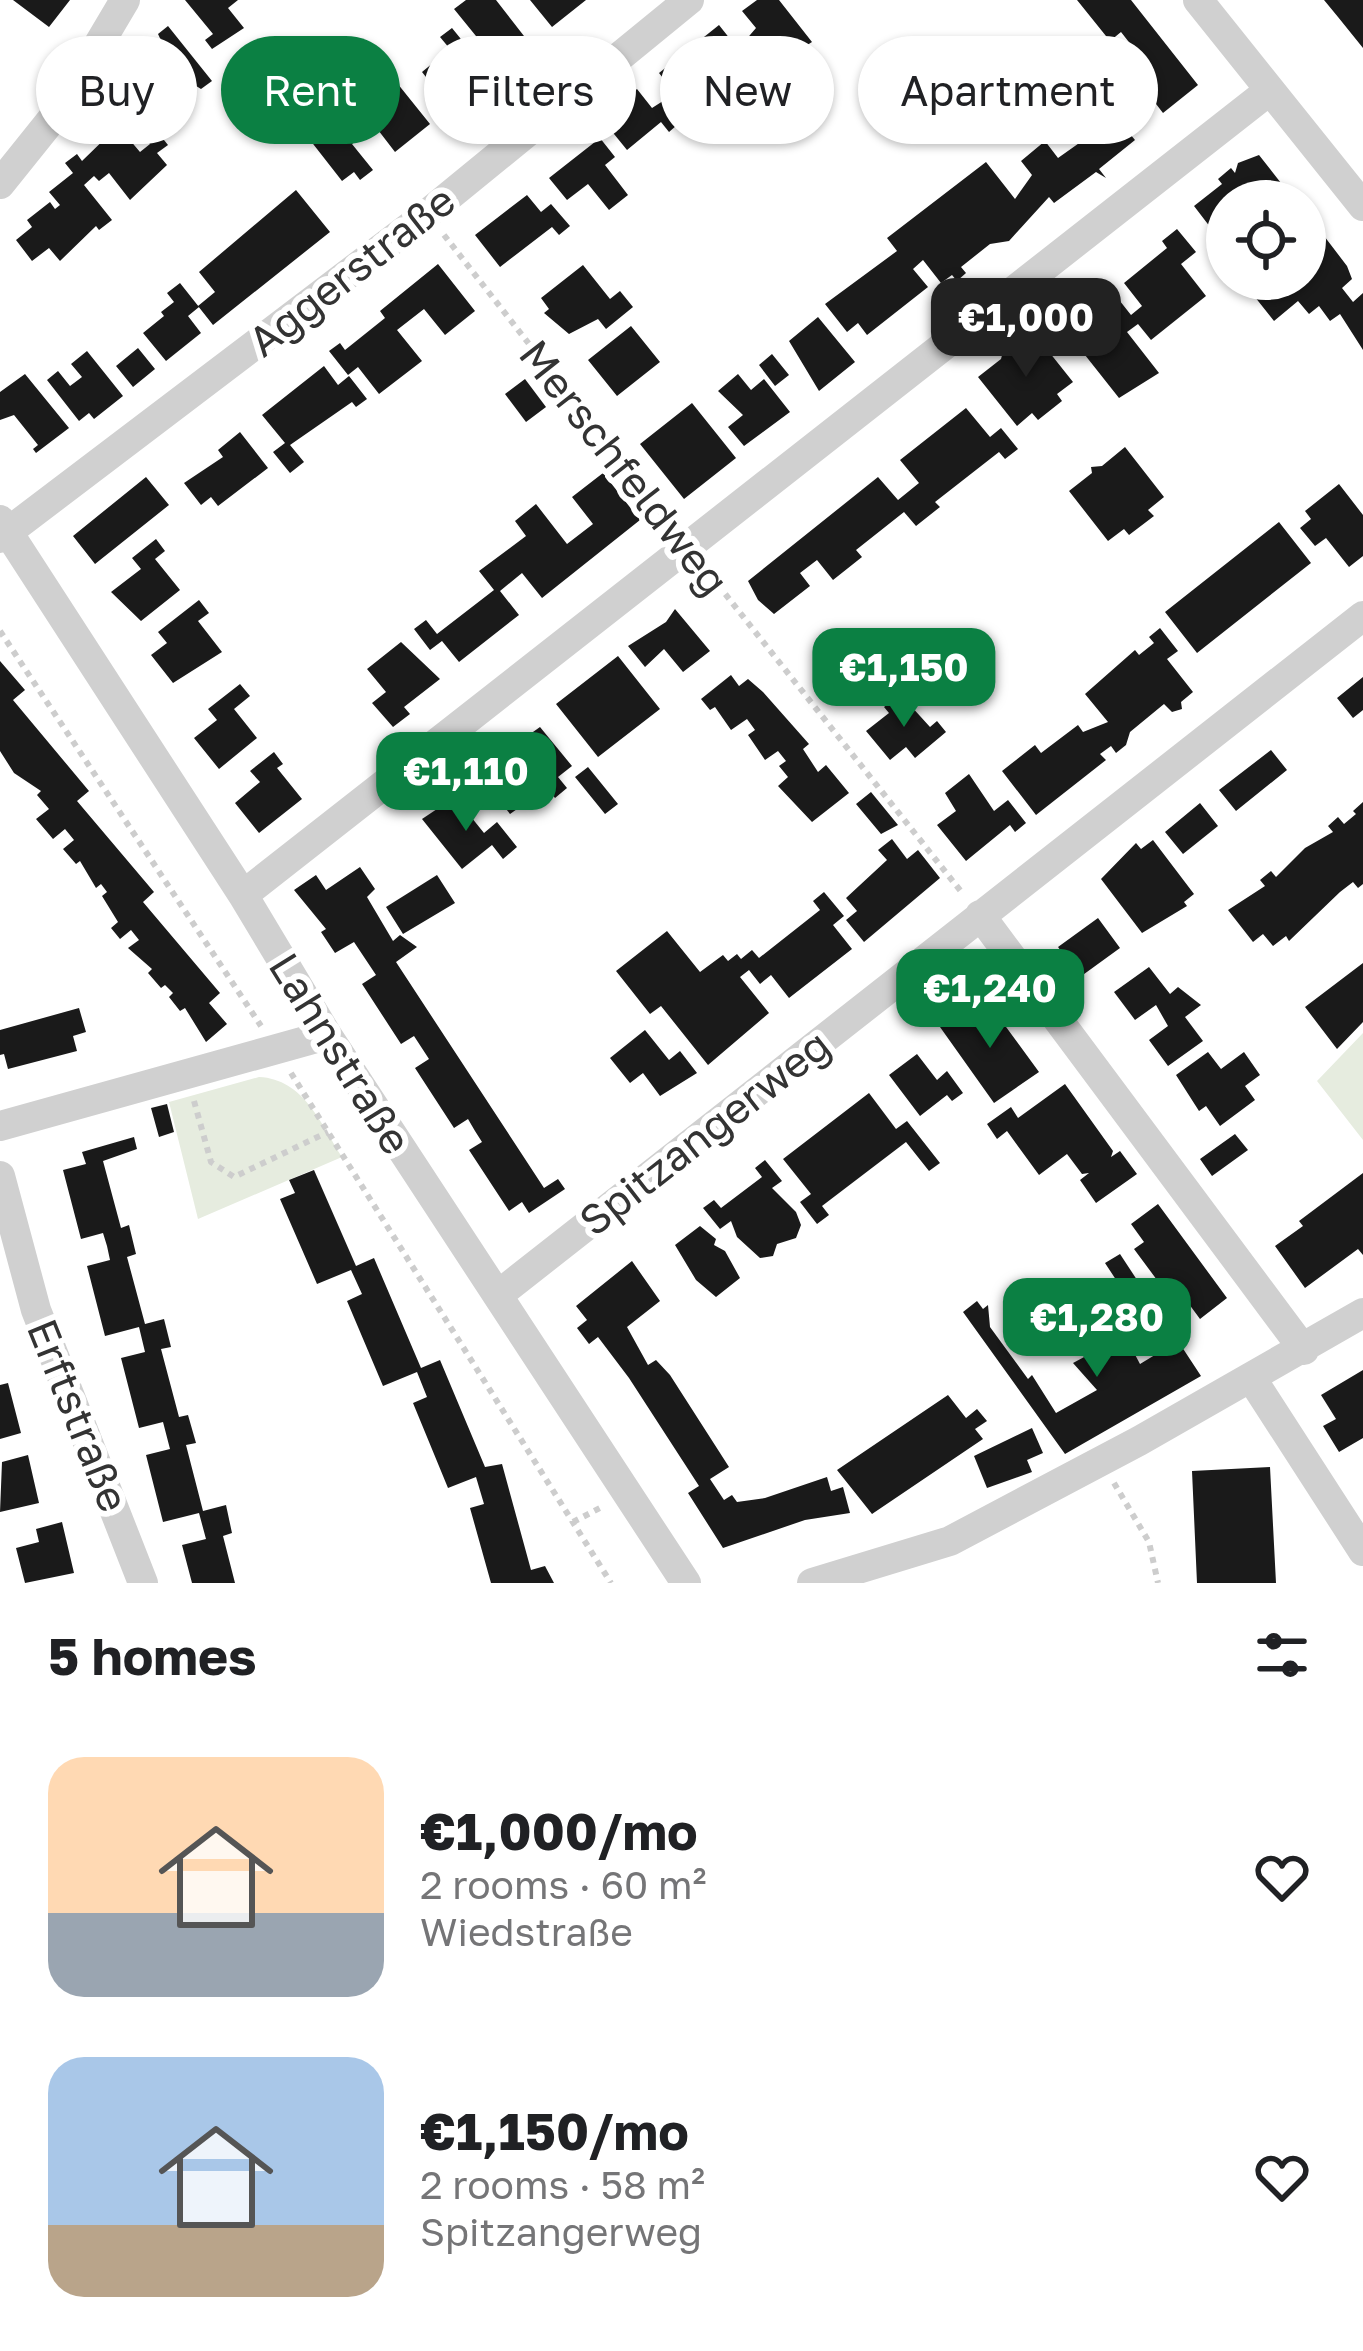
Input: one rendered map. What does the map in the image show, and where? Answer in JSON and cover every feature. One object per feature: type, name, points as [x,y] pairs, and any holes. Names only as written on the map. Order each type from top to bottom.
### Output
[{"type":"street","points":[[0,184],[61,108],[125,0]]},
{"type":"street","name":"Aggerstraße","points":[[3,530],[427,214],[689,0]]},
{"type":"street","points":[[1198,0],[1363,206]]},
{"type":"street","points":[[243,895],[1270,90]]},
{"type":"street","name":"Lahnstraße","points":[[3,530],[686,1583]]},
{"type":"street","name":"Spitzangerweg","points":[[498,1295],[1363,616]]},
{"type":"street","points":[[980,915],[1304,1350]]},
{"type":"street","points":[[0,1126],[327,1035]]},
{"type":"street","name":"Erftstraße","points":[[0,1176],[36,1310],[143,1583]]},
{"type":"street","points":[[812,1583],[950,1541],[1252,1379],[1363,1313]]},
{"type":"street","points":[[1252,1379],[1363,1551]]},
{"type":"path","name":"Merschfeldweg","points":[[427,214],[980,915]]},
{"type":"path","points":[[0,631],[277,1049],[611,1583]]},
{"type":"path","points":[[186,1075],[211,1162],[234,1177],[328,1132]]},
{"type":"path","points":[[1102,1461],[1149,1542],[1158,1583]]},
{"type":"path","points":[[573,1522],[600,1508]]},
{"type":"shaded area","points":[[1363,1033],[1363,1140],[1317,1081]]},
{"type":"shaded area","points":[[259,1077],[300,1094],[342,1157],[198,1219],[169,1102]]},
{"type":"building","points":[[13,0],[70,0],[49,27]]},
{"type":"building","points":[[185,0],[238,0],[228,8],[244,28],[221,36],[221,43],[212,49],[205,40],[213,34]]},
{"type":"building","points":[[466,0],[496,0],[524,36],[476,36],[454,9]]},
{"type":"building","points":[[530,0],[586,0],[552,27]]},
{"type":"building","points":[[757,0],[779,0],[807,36],[749,36],[756,28],[742,11]]},
{"type":"building","points":[[1077,0],[1131,0],[1198,85],[1163,113],[1158,107],[1158,36],[1124,36],[1121,32],[1106,36]]},
{"type":"building","points":[[1324,0],[1363,0],[1363,48],[1338,17]]},
{"type":"building","points":[[719,25],[728,36],[705,36]]},
{"type":"building","points":[[168,26],[176,36],[159,36]]},
{"type":"building","points":[[197,62],[212,81],[201,89],[197,86]]},
{"type":"building","points":[[400,87],[424,117],[424,129],[395,152],[389,144],[400,144]]},
{"type":"building","points":[[636,90],[652,108],[660,103],[660,123],[636,143]]},
{"type":"building","points":[[99,144],[133,144],[140,152],[150,144],[167,144],[157,153],[167,165],[130,200],[109,173],[99,181],[94,176],[84,185],[112,220],[99,230],[96,226],[60,261],[49,248],[32,261],[16,240],[32,227],[27,220],[50,202],[55,209],[60,205],[49,192],[73,173],[65,163],[77,154],[82,161]]},
{"type":"building","points":[[313,144],[352,144],[373,170],[360,180],[354,172],[342,181]]},
{"type":"building","points":[[592,144],[605,144],[615,157],[605,165],[628,195],[609,210],[588,184],[567,200],[549,178]]},
{"type":"building","points":[[1041,144],[1047,144],[1058,158],[1078,144],[1130,144],[1099,169],[1106,178],[1096,172],[1054,203],[1049,197],[1009,241],[990,244],[961,267],[966,273],[957,281],[952,275],[941,283],[923,260],[913,269],[928,287],[867,335],[858,323],[847,332],[825,304],[897,251],[887,238],[986,162],[1015,199],[1032,175],[1021,161]]},
{"type":"building","points":[[1259,155],[1279,180],[1219,180],[1231,168],[1235,173],[1238,163]]},
{"type":"building","points":[[296,190],[330,232],[213,325],[198,306],[215,292],[199,272]]},
{"type":"building","points":[[527,195],[541,212],[551,204],[570,226],[559,235],[552,227],[500,267],[475,235]]},
{"type":"building","points":[[1206,197],[1206,222],[1194,206]]},
{"type":"building","points":[[1177,229],[1196,252],[1181,264],[1206,296],[1151,340],[1138,324],[1127,332],[1159,373],[1119,398],[1066,331],[1056,340],[1038,318],[1060,301],[1075,321],[1112,291],[1131,315],[1142,306],[1124,283],[1167,248],[1162,241]]},
{"type":"building","points":[[1326,238],[1352,279],[1342,288],[1353,302],[1363,293],[1363,350],[1340,314],[1330,321],[1319,306],[1309,314],[1298,301],[1274,321],[1257,300],[1326,300]]},
{"type":"building","points":[[438,264],[475,311],[445,335],[424,309],[397,330],[422,361],[379,394],[358,367],[348,375],[329,351],[340,343],[345,350],[385,318],[380,311]]},
{"type":"building","points":[[583,265],[610,299],[620,291],[633,307],[606,329],[598,319],[569,334],[544,313],[549,309],[541,298]]},
{"type":"building","points":[[180,283],[199,307],[188,316],[201,333],[166,361],[143,333],[164,316],[161,312],[174,302],[167,293]]},
{"type":"building","points":[[818,317],[855,362],[819,391],[789,341]]},
{"type":"building","points":[[631,326],[660,362],[617,396],[588,360]]},
{"type":"building","points":[[1034,333],[1073,382],[1057,394],[1062,401],[1038,420],[1032,413],[1017,426],[978,377],[1001,359],[1004,348],[1010,350]]},
{"type":"building","points":[[138,348],[155,369],[133,387],[116,366]]},
{"type":"building","points":[[87,351],[123,396],[94,419],[89,413],[79,421],[47,380],[58,371],[70,386],[82,377],[71,364]]},
{"type":"building","points":[[772,354],[789,375],[775,386],[759,365]]},
{"type":"building","points":[[324,366],[338,385],[349,376],[367,399],[356,407],[352,402],[290,445],[304,462],[290,473],[273,452],[285,443],[262,415]]},
{"type":"building","points":[[25,374],[69,428],[36,453],[33,449],[38,445],[14,415],[0,420],[0,392]]},
{"type":"building","points":[[738,374],[751,390],[764,379],[790,412],[744,446],[728,427],[743,415],[718,391]]},
{"type":"building","points":[[525,379],[546,407],[526,422],[505,394]]},
{"type":"building","points":[[692,403],[736,458],[684,499],[640,444]]},
{"type":"building","points":[[966,408],[990,437],[1001,428],[1018,449],[1005,459],[999,452],[935,502],[940,507],[916,526],[904,512],[856,550],[862,557],[833,580],[817,560],[800,573],[810,586],[774,614],[758,600],[748,581],[878,477],[898,500],[919,483],[900,460]]},
{"type":"building","points":[[240,432],[268,468],[218,506],[211,497],[201,505],[184,483],[223,457],[218,450]]},
{"type":"building","points":[[1125,447],[1164,497],[1148,510],[1154,516],[1129,535],[1124,529],[1108,541],[1069,491],[1092,473],[1091,467],[1102,466]]},
{"type":"building","points":[[603,473],[640,520],[542,598],[522,573],[500,591],[519,615],[459,662],[442,641],[430,650],[414,629],[426,620],[437,634],[494,590],[479,571],[526,536],[515,521],[536,504],[567,544],[593,524],[572,497]]},
{"type":"building","points":[[146,477],[169,505],[95,564],[73,536]]},
{"type":"building","points":[[1339,484],[1363,515],[1363,556],[1349,567],[1326,538],[1315,546],[1300,528],[1311,519],[1305,511]]},
{"type":"building","points":[[1279,522],[1311,563],[1197,653],[1165,612]]},
{"type":"building","points":[[156,539],[165,551],[155,559],[180,590],[141,621],[111,592],[141,569],[132,558]]},
{"type":"building","points":[[199,600],[209,613],[198,621],[222,652],[173,683],[151,655],[167,643],[158,632]]},
{"type":"building","points":[[675,609],[710,651],[683,672],[664,649],[645,667],[628,646],[666,622]]},
{"type":"building","points":[[1160,628],[1178,651],[1167,659],[1193,692],[1181,702],[1182,709],[1172,712],[1164,704],[1130,732],[1126,745],[1116,753],[1111,746],[1100,754],[1106,760],[1036,815],[1002,771],[1035,745],[1041,753],[1078,725],[1083,732],[1108,722],[1085,694],[1135,650],[1139,655],[1154,643],[1149,637]]},
{"type":"building","points":[[401,642],[440,679],[404,707],[410,714],[393,727],[372,703],[386,692],[367,669]]},
{"type":"building","points":[[618,656],[660,709],[598,757],[556,704]]},
{"type":"building","points":[[0,661],[25,690],[13,700],[89,791],[77,801],[154,892],[143,902],[220,993],[209,1003],[227,1024],[206,1042],[185,1008],[180,1011],[169,997],[173,993],[165,985],[161,988],[148,973],[152,969],[128,948],[139,940],[131,930],[120,939],[111,928],[118,922],[102,896],[107,892],[101,884],[96,888],[80,861],[76,864],[63,849],[74,840],[65,829],[53,839],[36,819],[49,809],[37,795],[41,791],[14,773],[0,751]]},
{"type":"building","points":[[731,675],[739,686],[748,679],[763,692],[809,744],[803,749],[818,772],[826,765],[849,793],[812,822],[778,786],[788,777],[779,766],[786,761],[778,751],[765,760],[748,735],[755,730],[747,719],[731,730],[715,707],[710,710],[701,699]]},
{"type":"building","points":[[1363,677],[1363,710],[1353,718],[1337,698]]},
{"type":"building","points":[[240,684],[250,696],[234,709],[257,738],[219,769],[194,738],[217,720],[208,709]]},
{"type":"building","points":[[900,694],[930,727],[937,721],[946,732],[915,758],[906,747],[890,760],[866,731],[889,713],[884,707]]},
{"type":"building","points":[[540,727],[572,766],[558,777],[567,788],[555,798],[547,788],[510,814],[497,797],[485,806],[464,781]]},
{"type":"building","points":[[1271,750],[1287,770],[1236,811],[1219,790]]},
{"type":"building","points":[[274,752],[283,764],[277,768],[302,799],[259,833],[235,803],[260,782],[250,771]]},
{"type":"building","points":[[588,767],[618,804],[605,814],[575,777]]},
{"type":"building","points":[[969,774],[994,811],[1008,800],[1026,823],[1015,832],[1010,825],[966,861],[937,825],[956,811],[945,793]]},
{"type":"building","points":[[871,792],[898,825],[881,834],[856,804]]},
{"type":"building","points":[[455,797],[484,833],[497,822],[517,847],[503,859],[492,845],[462,869],[422,819]]},
{"type":"building","points":[[1363,802],[1363,884],[1358,888],[1353,882],[1340,892],[1289,941],[1286,936],[1273,946],[1263,934],[1253,942],[1228,910],[1265,886],[1260,880],[1271,871],[1276,877],[1305,848],[1333,832],[1328,826],[1338,817],[1344,824]]},
{"type":"building","points":[[1200,803],[1218,826],[1183,854],[1165,832]]},
{"type":"building","points":[[892,839],[907,859],[918,850],[940,878],[864,942],[846,920],[857,911],[846,898],[887,860],[878,850]]},
{"type":"building","points":[[1153,840],[1194,894],[1184,902],[1187,906],[1142,933],[1101,879],[1136,843],[1141,849]]},
{"type":"building","points":[[360,867],[375,889],[367,897],[393,941],[400,935],[417,947],[396,962],[544,1188],[558,1179],[565,1189],[529,1213],[522,1202],[509,1211],[469,1150],[482,1142],[468,1119],[454,1128],[415,1068],[429,1059],[414,1036],[401,1044],[362,984],[376,975],[354,942],[335,953],[321,932],[326,929],[294,890],[316,875],[326,890]]},
{"type":"building","points":[[437,875],[455,903],[403,934],[386,907]]},
{"type":"building","points":[[824,892],[844,916],[833,925],[852,949],[789,998],[771,975],[760,984],[749,970],[740,977],[769,1013],[708,1065],[661,1006],[650,1014],[616,971],[667,931],[700,972],[723,955],[728,961],[737,954],[741,959],[752,950],[759,958],[820,910],[813,901]]},
{"type":"building","points":[[1098,918],[1120,948],[1080,977],[1058,947]]},
{"type":"building","points":[[1363,963],[1363,1022],[1337,1049],[1305,1007]]},
{"type":"building","points":[[1149,967],[1170,994],[1178,987],[1201,1005],[1185,1017],[1203,1041],[1168,1066],[1149,1040],[1168,1026],[1156,1005],[1135,1020],[1114,992]]},
{"type":"building","points":[[987,1001],[1039,1072],[994,1103],[940,1027]]},
{"type":"building","points":[[79,1008],[86,1032],[73,1036],[77,1051],[8,1069],[4,1054],[0,1055],[0,1030]]},
{"type":"building","points":[[645,1030],[669,1060],[680,1051],[697,1073],[660,1096],[643,1073],[630,1083],[610,1058]]},
{"type":"building","points":[[1208,1052],[1221,1069],[1244,1052],[1260,1075],[1245,1086],[1255,1100],[1220,1126],[1206,1106],[1199,1111],[1176,1075]]},
{"type":"building","points":[[917,1054],[937,1080],[947,1071],[963,1093],[952,1101],[947,1095],[920,1116],[889,1075]]},
{"type":"building","points":[[1065,1084],[1113,1151],[1111,1157],[1120,1151],[1137,1174],[1096,1203],[1080,1180],[1089,1173],[1082,1174],[1067,1154],[1039,1175],[1007,1131],[997,1139],[987,1124],[1011,1107],[1018,1118]]},
{"type":"building","points":[[869,1093],[896,1129],[907,1121],[940,1163],[929,1171],[906,1142],[822,1206],[829,1215],[817,1224],[800,1202],[811,1194],[783,1159]]},
{"type":"building","points":[[167,1104],[174,1132],[159,1137],[151,1108]]},
{"type":"building","points":[[1235,1134],[1248,1150],[1212,1176],[1200,1159]]},
{"type":"building","points":[[134,1137],[137,1149],[103,1161],[121,1228],[129,1225],[136,1254],[127,1257],[145,1324],[164,1319],[171,1347],[161,1349],[179,1417],[188,1415],[196,1443],[186,1445],[203,1511],[226,1505],[232,1533],[223,1536],[235,1583],[192,1583],[182,1545],[206,1539],[199,1513],[163,1522],[146,1455],[170,1449],[163,1422],[139,1428],[121,1358],[145,1352],[139,1327],[105,1336],[87,1266],[110,1260],[107,1246],[103,1233],[81,1239],[63,1170],[86,1164],[82,1152]]},
{"type":"building","points":[[765,1160],[782,1181],[772,1188],[796,1212],[801,1225],[796,1238],[777,1244],[773,1256],[760,1258],[737,1237],[731,1221],[720,1229],[703,1208],[714,1200],[721,1208],[762,1177],[755,1168]]},
{"type":"building","points":[[314,1170],[356,1266],[374,1258],[421,1368],[440,1360],[485,1467],[502,1464],[531,1570],[545,1566],[554,1583],[491,1583],[470,1508],[484,1504],[476,1477],[448,1488],[413,1403],[427,1397],[417,1372],[383,1386],[347,1301],[362,1294],[351,1270],[317,1284],[280,1199],[295,1193],[289,1180]]},
{"type":"building","points":[[1363,1173],[1363,1255],[1358,1249],[1305,1288],[1275,1246],[1303,1226],[1299,1221]]},
{"type":"building","points":[[1158,1204],[1227,1298],[1200,1319],[1186,1300],[1177,1307],[1134,1249],[1144,1242],[1131,1224]]},
{"type":"building","points":[[700,1226],[716,1239],[714,1245],[725,1251],[740,1278],[716,1297],[696,1280],[675,1245]]},
{"type":"building","points":[[1120,1254],[1141,1286],[1126,1295],[1105,1263]]},
{"type":"building","points":[[632,1261],[660,1301],[627,1327],[648,1365],[656,1360],[670,1375],[729,1467],[710,1479],[724,1500],[732,1495],[737,1502],[765,1498],[827,1477],[831,1491],[843,1487],[850,1513],[805,1520],[723,1548],[688,1493],[699,1486],[629,1378],[598,1337],[589,1344],[577,1328],[587,1320],[576,1306]]},
{"type":"building","points":[[1101,1295],[1122,1327],[1116,1332],[1123,1332],[1140,1364],[1178,1341],[1201,1376],[1065,1454],[963,1312],[977,1301],[983,1309],[988,1305],[990,1327],[1028,1379],[1032,1375],[1056,1413],[1097,1390],[1073,1363],[1112,1342],[1085,1304]]},
{"type":"building","points":[[1363,1370],[1363,1438],[1339,1452],[1323,1426],[1336,1419],[1321,1395]]},
{"type":"building","points":[[8,1383],[21,1433],[0,1439],[0,1385]]},
{"type":"building","points":[[948,1395],[966,1418],[977,1409],[987,1421],[975,1429],[983,1439],[872,1514],[837,1470]]},
{"type":"building","points":[[1032,1428],[1043,1453],[1027,1460],[1032,1472],[987,1488],[974,1456]]},
{"type":"building","points":[[28,1455],[39,1503],[0,1512],[2,1462]]},
{"type":"building","points":[[1270,1467],[1276,1583],[1197,1583],[1192,1471]]},
{"type":"building","points":[[62,1522],[74,1573],[25,1583],[16,1548],[39,1542],[36,1529]]}]
